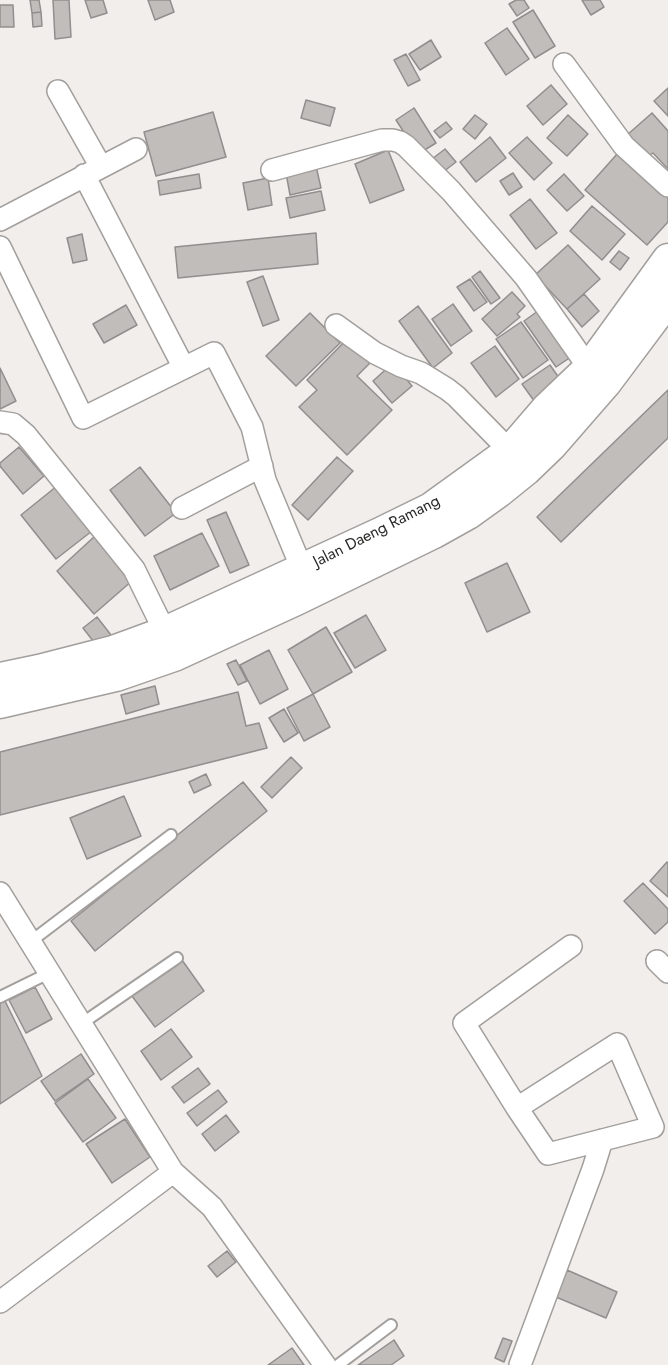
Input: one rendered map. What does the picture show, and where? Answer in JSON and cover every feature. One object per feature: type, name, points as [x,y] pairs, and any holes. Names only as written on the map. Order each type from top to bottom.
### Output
[{"type":"main road","name":"Jalan Daeng Ramang","points":[[597,375],[668,259]]},
{"type":"main road","name":"Jalan Daeng Ramang","points":[[0,678],[113,651],[169,644],[296,600],[468,514],[501,491],[548,408],[597,375],[668,300]]},
{"type":"main road","name":"Jalan Daeng Ramang","points":[[0,703],[116,676],[302,569],[378,534],[518,461]]},
{"type":"street","points":[[564,64],[624,146],[668,186]]},
{"type":"street","points":[[58,91],[184,368]]},
{"type":"street","points":[[272,170],[382,140],[400,142],[451,191],[526,278],[597,375]]},
{"type":"street","points":[[0,220],[136,149]]},
{"type":"street","points":[[0,247],[83,418],[214,353],[252,427],[265,480],[302,569]]},
{"type":"street","points":[[336,325],[375,353],[447,389],[518,461]]},
{"type":"street","points":[[0,422],[13,424],[26,435],[134,569],[169,644]]},
{"type":"street","points":[[182,508],[262,466]]},
{"type":"street","points":[[0,893],[173,1172],[212,1207],[325,1365]]},
{"type":"street","points":[[517,1108],[617,1044],[653,1127],[548,1154],[517,1108],[464,1023],[571,946]]},
{"type":"street","points":[[520,1365],[602,1140]]},
{"type":"street","points":[[0,1302],[173,1172]]},
{"type":"lane","points":[[30,942],[171,835]]},
{"type":"lane","points":[[81,1024],[177,958]]},
{"type":"lane","points":[[0,997],[49,973]]},
{"type":"lane","points":[[338,1365],[391,1325]]},
{"type":"building","points":[[30,0],[39,0],[41,12],[32,13]]},
{"type":"building","points":[[53,0],[69,0],[71,37],[55,39]]},
{"type":"building","points":[[85,0],[103,0],[107,13],[91,18]]},
{"type":"building","points":[[148,0],[170,0],[174,12],[155,20]]},
{"type":"building","points":[[516,0],[524,0],[529,8],[517,16],[509,4]]},
{"type":"building","points":[[582,0],[600,0],[604,7],[591,15]]},
{"type":"building","points":[[0,5],[13,5],[14,27],[0,27]]},
{"type":"building","points":[[533,10],[555,46],[535,58],[513,22]]},
{"type":"building","points":[[41,12],[42,26],[33,27],[32,13]]},
{"type":"building","points":[[507,28],[529,59],[506,75],[485,43]]},
{"type":"building","points":[[431,40],[441,57],[420,70],[409,54]]},
{"type":"building","points":[[406,54],[420,80],[408,86],[394,60]]},
{"type":"building","points":[[551,85],[567,104],[543,125],[527,106]]},
{"type":"building","points":[[668,88],[668,116],[654,101]]},
{"type":"building","points":[[306,100],[335,108],[330,126],[301,118]]},
{"type":"building","points":[[414,108],[436,143],[418,154],[396,120]]},
{"type":"building","points":[[213,112],[226,157],[156,176],[144,132]]},
{"type":"building","points":[[652,113],[668,131],[668,169],[653,153],[647,157],[627,135]]},
{"type":"building","points":[[475,115],[487,124],[475,139],[463,129]]},
{"type":"building","points":[[568,115],[588,134],[567,156],[547,138]]},
{"type":"building","points":[[446,122],[452,129],[440,138],[434,131]]},
{"type":"building","points":[[490,137],[506,158],[476,182],[460,162]]},
{"type":"building","points":[[527,137],[552,163],[534,180],[509,153]]},
{"type":"building","points":[[445,149],[456,162],[443,172],[432,159]]},
{"type":"building","points":[[388,150],[404,190],[370,203],[355,164]]},
{"type":"building","points":[[618,153],[668,198],[668,222],[647,245],[585,190]]},
{"type":"building","points":[[316,166],[321,188],[290,195],[286,173]]},
{"type":"building","points":[[513,173],[522,187],[509,195],[500,181]]},
{"type":"building","points":[[199,174],[201,188],[160,195],[158,181]]},
{"type":"building","points":[[564,174],[584,196],[567,211],[547,190]]},
{"type":"building","points":[[268,178],[272,205],[248,210],[243,183]]},
{"type":"building","points":[[321,191],[325,210],[290,218],[286,198]]},
{"type":"building","points":[[530,199],[557,233],[536,249],[510,215]]},
{"type":"building","points":[[592,206],[625,234],[602,260],[570,231]]},
{"type":"building","points":[[316,233],[318,264],[178,278],[175,247]]},
{"type":"building","points":[[82,234],[87,260],[73,263],[67,238]]},
{"type":"building","points":[[568,245],[600,279],[567,309],[535,275]]},
{"type":"building","points":[[619,251],[629,258],[620,270],[610,262]]},
{"type":"building","points":[[480,271],[500,298],[491,304],[472,277]]},
{"type":"building","points":[[263,276],[279,320],[263,326],[247,282]]},
{"type":"building","points":[[470,279],[487,302],[474,311],[457,287]]},
{"type":"building","points":[[512,292],[525,306],[517,314],[520,317],[497,336],[482,319]]},
{"type":"building","points":[[584,294],[599,311],[582,327],[567,309]]},
{"type":"building","points":[[453,304],[472,331],[451,346],[432,319]]},
{"type":"building","points":[[126,305],[137,325],[104,343],[93,324]]},
{"type":"building","points":[[418,306],[452,353],[433,368],[399,321]]},
{"type":"building","points":[[538,311],[571,357],[556,367],[524,321]]},
{"type":"building","points":[[310,313],[340,343],[296,386],[266,356]]},
{"type":"building","points":[[521,322],[548,360],[523,378],[496,339]]},
{"type":"building","points":[[350,336],[374,359],[357,376],[392,410],[347,455],[299,407],[317,390],[307,380]]},
{"type":"building","points":[[495,346],[519,379],[496,397],[471,363]]},
{"type":"building","points":[[393,363],[412,386],[392,403],[373,381]]},
{"type":"building","points":[[550,365],[564,385],[537,405],[522,384]]},
{"type":"building","points":[[0,368],[16,401],[0,409]]},
{"type":"building","points":[[668,390],[668,438],[561,542],[537,517]]},
{"type":"building","points":[[19,447],[44,476],[23,494],[0,466],[0,463]]},
{"type":"building","points":[[337,457],[353,471],[308,520],[292,505]]},
{"type":"building","points":[[140,467],[176,513],[145,536],[110,490]]},
{"type":"building","points":[[57,486],[92,531],[56,559],[21,515]]},
{"type":"building","points":[[226,512],[249,565],[230,573],[207,520]]},
{"type":"building","points":[[202,533],[219,566],[170,590],[154,556]]},
{"type":"building","points":[[95,536],[133,580],[94,614],[57,571]]},
{"type":"building","points":[[507,563],[530,612],[487,632],[465,583]]},
{"type":"building","points":[[366,615],[386,650],[355,668],[334,633]]},
{"type":"building","points":[[97,617],[111,635],[97,646],[83,628]]},
{"type":"building","points":[[326,627],[352,672],[313,694],[288,650]]},
{"type":"building","points":[[269,650],[288,689],[260,704],[240,665]]},
{"type":"building","points":[[236,660],[247,681],[238,685],[227,664]]},
{"type":"building","points":[[155,686],[159,704],[126,714],[121,695]]},
{"type":"building","points":[[238,692],[246,726],[259,723],[267,748],[0,815],[0,752]]},
{"type":"building","points":[[313,694],[330,727],[304,741],[287,708]]},
{"type":"building","points":[[284,709],[298,733],[284,742],[269,718]]},
{"type":"building","points":[[291,757],[302,768],[272,798],[261,787]]},
{"type":"building","points":[[206,774],[211,785],[194,793],[189,782]]},
{"type":"building","points":[[243,782],[267,811],[95,951],[71,921]]},
{"type":"building","points":[[124,796],[141,836],[87,859],[70,818]]},
{"type":"building","points":[[668,863],[668,897],[650,881]]},
{"type":"building","points":[[643,883],[668,909],[668,922],[655,934],[624,901]]},
{"type":"building","points":[[182,960],[204,991],[155,1027],[132,996]]},
{"type":"building","points":[[35,987],[52,1019],[26,1033],[9,1000]]},
{"type":"building","points":[[4,999],[42,1076],[0,1104],[0,1001]]},
{"type":"building","points":[[171,1029],[192,1057],[161,1080],[141,1051]]},
{"type":"building","points":[[81,1054],[94,1074],[55,1101],[41,1081]]},
{"type":"building","points":[[198,1068],[210,1084],[184,1103],[172,1087]]},
{"type":"building","points":[[88,1079],[116,1118],[83,1142],[55,1103]]},
{"type":"building","points":[[218,1090],[227,1102],[197,1126],[187,1113]]},
{"type":"building","points":[[226,1115],[239,1132],[215,1151],[202,1134]]},
{"type":"building","points":[[125,1119],[150,1157],[112,1183],[86,1144]]},
{"type":"building","points":[[227,1251],[236,1262],[217,1277],[208,1266]]},
{"type":"building","points":[[567,1270],[617,1292],[606,1318],[556,1297]]},
{"type":"building","points":[[503,1338],[512,1341],[504,1362],[495,1358]]},
{"type":"building","points":[[394,1340],[404,1356],[391,1365],[358,1365]]},
{"type":"building","points":[[292,1348],[304,1365],[268,1365]]}]
